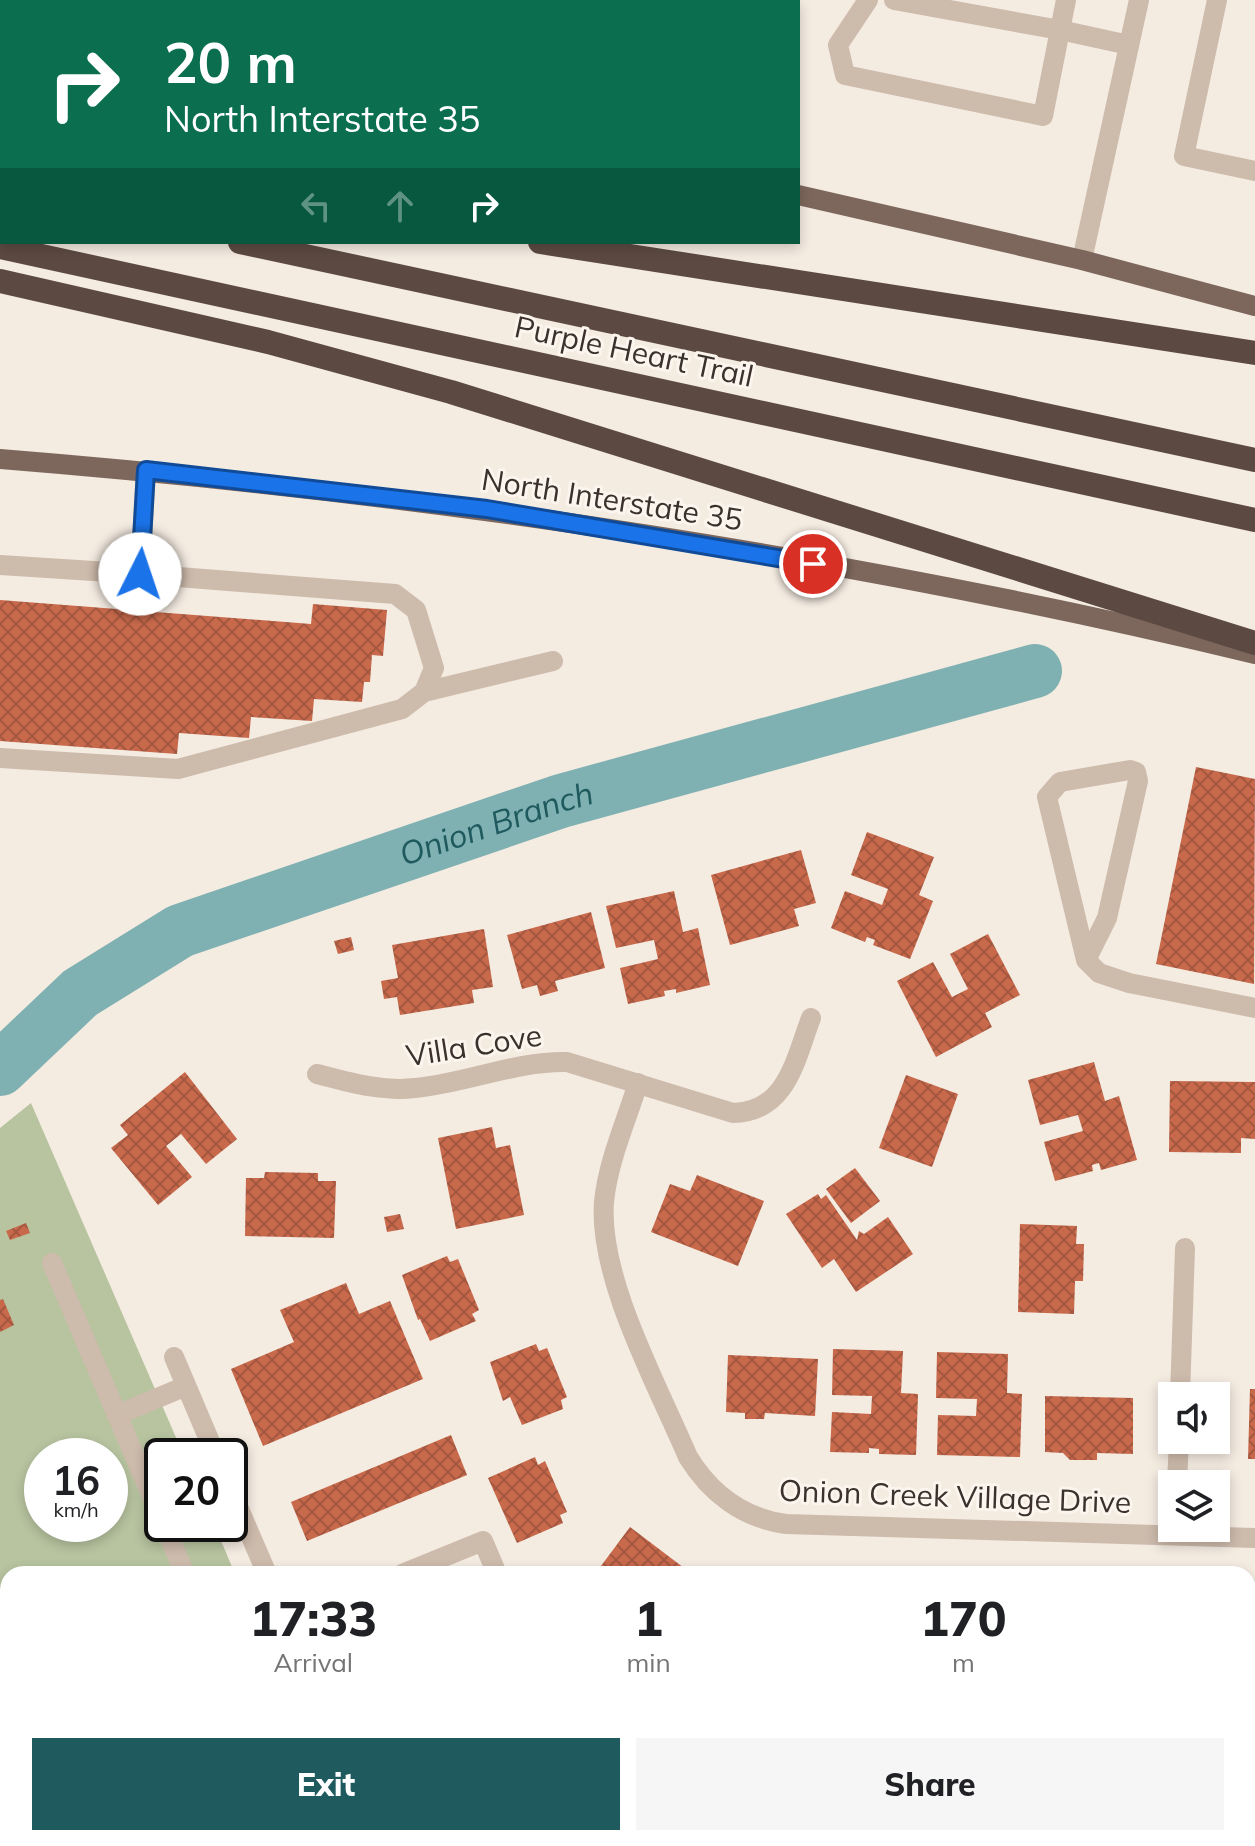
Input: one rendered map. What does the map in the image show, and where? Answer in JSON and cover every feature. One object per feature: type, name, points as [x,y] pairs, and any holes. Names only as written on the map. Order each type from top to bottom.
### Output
[{"type":"highway","name":"Purple Heart Trail","points":[[249,244],[1255,460]]},
{"type":"highway","points":[[553,244],[1255,353]]},
{"type":"highway","name":"Purple Heart Trail","points":[[0,247],[1255,520]]},
{"type":"highway","points":[[0,281],[268,342],[451,392],[1255,643]]},
{"type":"main road","points":[[800,195],[1082,260],[1255,306]]},
{"type":"main road","name":"North Interstate 35","points":[[0,459],[146,470],[487,509],[988,596],[1255,654]]},
{"type":"street","points":[[868,0],[838,45],[845,75],[1043,116],[1066,0]]},
{"type":"street","points":[[894,0],[1129,45]]},
{"type":"street","points":[[1082,260],[1139,0]]},
{"type":"street","points":[[1217,0],[1184,156],[1255,171]]},
{"type":"street","points":[[140,574],[146,470]]},
{"type":"street","points":[[0,565],[395,594],[416,610],[434,668],[424,692]]},
{"type":"street","points":[[0,758],[178,769],[402,709],[424,692],[553,661]]},
{"type":"street","points":[[1086,960],[1112,901],[1138,781],[1136,772],[1130,770],[1060,782],[1047,797],[1086,960],[1099,973],[1129,983],[1255,1008]]},
{"type":"street","name":"Villa Cove","points":[[317,1074],[356,1084],[415,1088],[539,1061],[567,1062],[733,1113],[748,1113],[782,1093],[811,1018]]},
{"type":"street","name":"Onion Creek Village Drive","points":[[638,1083],[606,1184],[607,1248],[618,1289],[688,1457],[701,1478],[725,1500],[755,1516],[786,1524],[1158,1532]]},
{"type":"street","points":[[1180,1382],[1185,1248]]},
{"type":"street","points":[[52,1263],[144,1478]]},
{"type":"street","points":[[174,1357],[208,1438]]},
{"type":"street","points":[[117,1415],[186,1386]]},
{"type":"street","points":[[248,1530],[264,1566]]},
{"type":"street","name":"Onion Creek Village Drive","points":[[1230,1536],[1255,1538]]},
{"type":"street","points":[[422,1566],[483,1541],[494,1566]]},
{"type":"street","points":[[171,1542],[182,1566]]},
{"type":"green space","points":[[31,1103],[176,1438],[144,1438],[144,1542],[222,1542],[232,1566],[0,1566],[0,1128]]},
{"type":"building","points":[[0,600],[311,624],[313,604],[387,610],[383,656],[372,655],[370,682],[364,682],[362,702],[314,699],[312,721],[251,717],[249,738],[179,733],[177,754],[0,741]]},
{"type":"building","points":[[1196,767],[1255,779],[1254,984],[1156,964]]},
{"type":"building","points":[[867,832],[934,857],[919,895],[933,901],[910,959],[873,945],[875,940],[867,937],[865,942],[831,928],[845,891],[882,905],[888,889],[851,875]]},
{"type":"building","points":[[801,850],[816,903],[794,909],[799,926],[730,945],[711,875]]},
{"type":"building","points":[[674,891],[683,932],[698,928],[710,985],[676,993],[676,989],[664,991],[665,996],[628,1004],[620,968],[658,959],[654,940],[616,948],[606,906]]},
{"type":"building","points":[[591,912],[605,968],[555,981],[558,991],[540,996],[537,985],[522,989],[507,935]]},
{"type":"building","points":[[484,929],[493,987],[472,990],[474,1003],[400,1015],[397,997],[384,999],[381,981],[398,978],[392,945]]},
{"type":"building","points":[[988,934],[1020,995],[985,1013],[992,1027],[936,1057],[897,981],[933,962],[952,997],[968,989],[950,954]]},
{"type":"building","points":[[351,937],[354,950],[338,954],[334,941]]},
{"type":"building","points":[[1094,1062],[1105,1101],[1119,1096],[1137,1160],[1101,1170],[1099,1163],[1092,1165],[1093,1171],[1055,1181],[1044,1142],[1083,1131],[1078,1115],[1040,1125],[1028,1080]]},
{"type":"building","points":[[185,1072],[237,1139],[206,1164],[181,1134],[166,1146],[192,1177],[158,1205],[111,1148],[128,1135],[120,1125]]},
{"type":"building","points":[[906,1075],[958,1094],[932,1167],[879,1148]]},
{"type":"building","points":[[1170,1081],[1255,1082],[1255,1139],[1241,1138],[1241,1153],[1169,1152]]},
{"type":"building","points":[[492,1127],[496,1148],[510,1145],[524,1215],[456,1229],[438,1138]]},
{"type":"building","points":[[855,1168],[880,1201],[851,1223],[826,1189]]},
{"type":"building","points":[[265,1172],[318,1173],[318,1181],[336,1181],[334,1238],[245,1236],[246,1178],[264,1178]]},
{"type":"building","points":[[697,1175],[764,1201],[738,1266],[651,1232],[670,1184],[690,1191]]},
{"type":"building","points":[[818,1194],[821,1199],[826,1195],[857,1240],[859,1231],[864,1234],[888,1217],[913,1254],[856,1292],[834,1259],[822,1268],[786,1214]]},
{"type":"building","points":[[400,1214],[404,1229],[387,1232],[384,1217]]},
{"type":"building","points":[[26,1223],[30,1233],[10,1240],[6,1231]]},
{"type":"building","points":[[1020,1224],[1077,1226],[1076,1244],[1084,1244],[1083,1281],[1075,1281],[1074,1314],[1018,1312]]},
{"type":"building","points":[[447,1256],[450,1262],[458,1259],[479,1310],[472,1314],[476,1321],[430,1341],[418,1320],[402,1275]]},
{"type":"building","points":[[346,1283],[359,1314],[390,1301],[423,1379],[263,1446],[231,1369],[294,1342],[280,1310]]},
{"type":"building","points":[[3,1299],[14,1325],[0,1332],[0,1300]]},
{"type":"building","points":[[536,1344],[539,1351],[547,1348],[567,1397],[561,1400],[563,1409],[522,1425],[510,1397],[503,1401],[490,1362]]},
{"type":"building","points":[[833,1349],[903,1351],[901,1393],[918,1394],[916,1455],[879,1454],[879,1449],[869,1448],[869,1453],[830,1452],[832,1412],[871,1414],[872,1396],[832,1395]]},
{"type":"building","points":[[937,1352],[1008,1354],[1007,1393],[1022,1394],[1020,1457],[937,1455],[938,1415],[976,1416],[977,1399],[936,1398]]},
{"type":"building","points":[[728,1355],[818,1359],[815,1416],[765,1413],[764,1419],[745,1419],[745,1413],[726,1412]]},
{"type":"building","points":[[1250,1389],[1255,1389],[1255,1459],[1248,1459]]},
{"type":"building","points":[[1045,1396],[1133,1398],[1133,1454],[1097,1453],[1097,1460],[1070,1460],[1063,1453],[1045,1452]]},
{"type":"building","points":[[451,1435],[467,1475],[307,1541],[291,1502]]},
{"type":"building","points":[[535,1457],[538,1465],[545,1461],[567,1512],[560,1515],[563,1523],[517,1543],[488,1478]]},
{"type":"building","points":[[630,1527],[681,1566],[601,1566]]},
{"type":"waterway","name":"Onion Branch","points":[[0,1069],[80,993],[180,931],[561,801],[1035,671]]},
{"type":"route","points":[[140,574],[146,470],[487,509],[813,564]]}]
